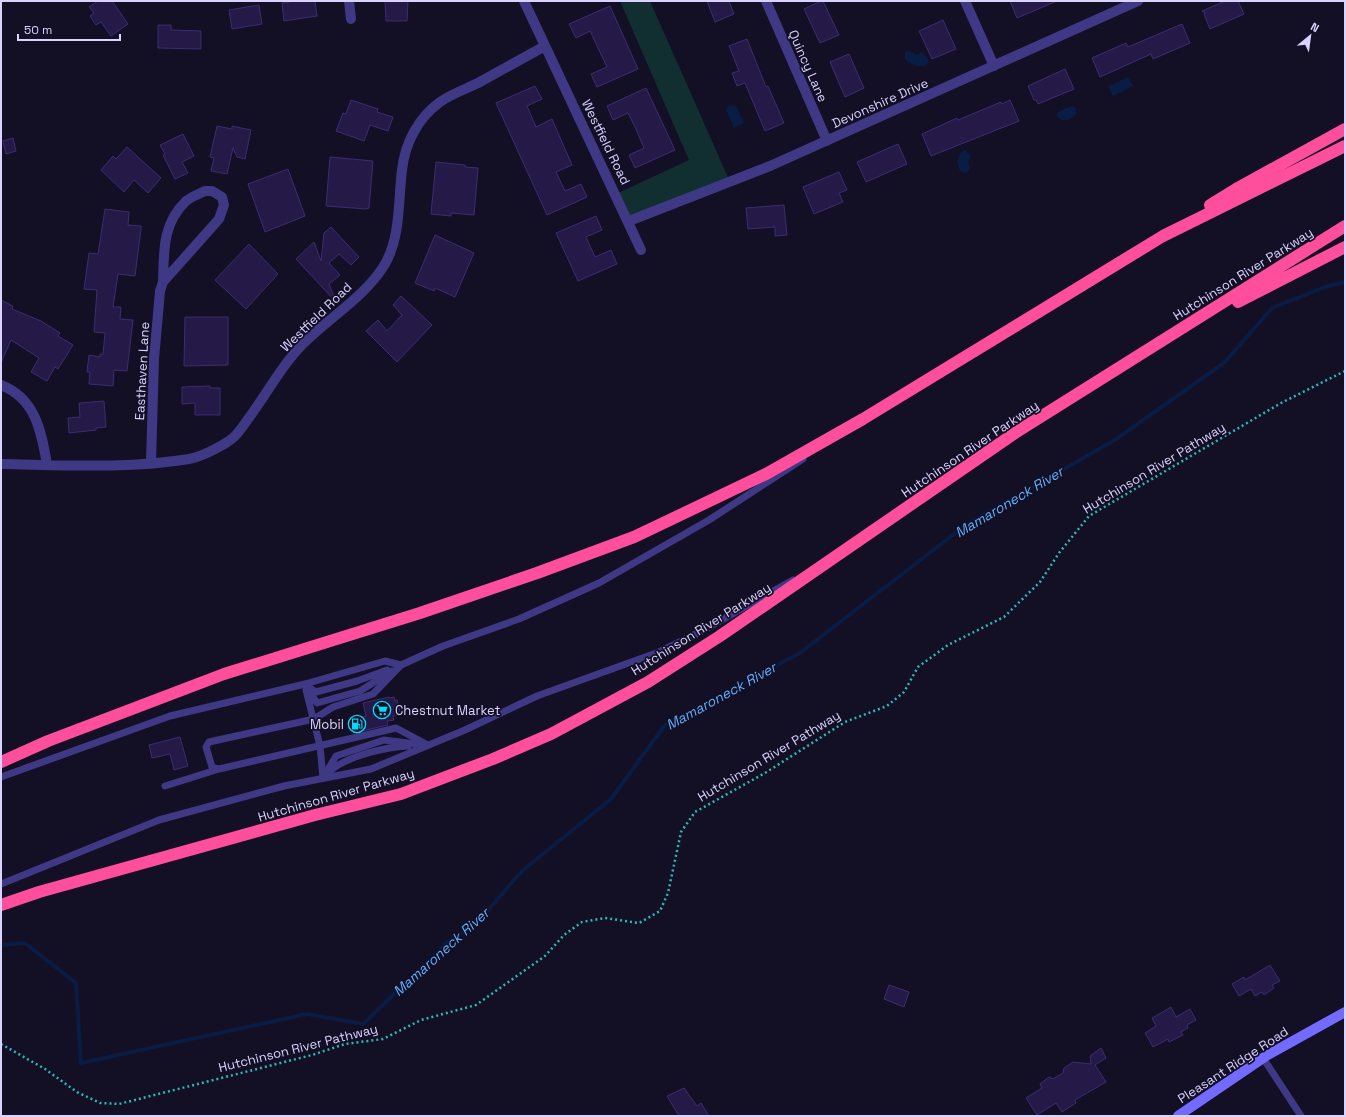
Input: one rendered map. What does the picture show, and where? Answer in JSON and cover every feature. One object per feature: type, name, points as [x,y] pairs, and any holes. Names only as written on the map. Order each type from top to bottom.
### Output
[{"type":"highway","points":[[1,762],[48,741],[224,674],[420,613],[537,573],[634,537],[766,474],[863,419],[1163,236],[1236,188],[1345,129]]},
{"type":"highway","points":[[1163,236],[1345,146]]},
{"type":"highway","name":"Hutchinson River Parkway","points":[[1,905],[39,892],[315,815],[401,794],[493,759],[551,734],[648,682],[720,636],[1015,433],[1195,322],[1345,226]]},
{"type":"highway","points":[[1195,322],[1259,292],[1345,247]]},
{"type":"street","points":[[349,1],[351,19]]},
{"type":"street","name":"Westfield Road","points":[[524,1],[629,221],[641,250]]},
{"type":"street","name":"Quincy Lane","points":[[766,1],[826,141]]},
{"type":"street","points":[[965,1],[994,66]]},
{"type":"street","name":"Devonshire Drive","points":[[629,221],[770,166],[1138,1]]},
{"type":"street","name":"Westfield Road","points":[[1,464],[116,465],[191,458],[220,446],[234,437],[305,341],[341,312],[373,280],[385,264],[391,249],[400,208],[402,170],[406,148],[420,123],[441,102],[545,46]]},
{"type":"street","name":"Easthaven Lane","points":[[151,462],[154,359],[160,291],[163,282],[164,242],[168,227],[176,214],[187,201],[205,191],[212,191],[222,198],[224,205],[219,219],[163,282]]},
{"type":"street","points":[[1,385],[11,389],[30,406],[42,432],[47,464]]},
{"type":"street","name":"Pleasant Ridge Road","points":[[1178,1116],[1263,1058],[1345,1012]]},
{"type":"lane","points":[[305,684],[316,692],[357,681],[402,665],[443,646],[519,619],[599,583],[715,516],[863,419]]},
{"type":"lane","points":[[1,884],[159,820],[284,786],[371,769],[465,730],[537,696],[658,652],[702,631],[747,604],[837,556]]},
{"type":"lane","points":[[1,777],[170,716],[305,684],[385,661],[402,665]]},
{"type":"lane","points":[[305,684],[317,702],[360,691],[402,665]]},
{"type":"lane","points":[[219,769],[212,767],[206,748],[209,742],[314,719],[333,707],[373,694],[402,665]]},
{"type":"lane","points":[[305,684],[320,746],[323,778]]},
{"type":"lane","points":[[165,786],[219,769],[396,728],[428,745]]},
{"type":"lane","points":[[323,778],[336,756],[384,740],[428,745]]},
{"type":"lane","points":[[1263,1058],[1301,1116]]},
{"type":"path","name":"Hutchinson River Pathway","points":[[1,1044],[45,1069],[77,1092],[100,1103],[119,1104],[312,1055],[345,1044],[382,1039],[421,1020],[476,1005],[545,956],[564,935],[582,922],[606,918],[639,923],[660,912],[668,893],[681,832],[695,812],[765,773],[846,722],[887,706],[904,692],[918,667],[948,645],[1004,617],[1040,582],[1058,553],[1089,516],[1281,403],[1345,371]]},
{"type":"green space","points":[[620,1],[650,1],[730,182],[629,221],[616,194],[689,160]]},
{"type":"water","points":[[907,50],[917,55],[922,52],[929,60],[927,65],[918,66],[909,63],[905,59],[905,52]]},
{"type":"water","points":[[1128,77],[1133,86],[1113,96],[1108,86]]},
{"type":"water","points":[[729,105],[736,106],[744,123],[734,128],[726,110]]},
{"type":"water","points":[[1071,106],[1076,108],[1076,114],[1071,119],[1059,119],[1057,115],[1058,112]]},
{"type":"water","points":[[965,150],[971,156],[968,162],[970,169],[966,173],[960,171],[957,162],[961,152]]},
{"type":"building","points":[[98,1],[112,1],[128,24],[111,36],[101,22],[96,25],[90,16],[94,13],[89,7]]},
{"type":"building","points":[[295,1],[315,1],[317,16],[284,21],[282,3]]},
{"type":"building","points":[[385,1],[408,1],[407,21],[386,21]]},
{"type":"building","points":[[707,1],[729,1],[734,14],[715,22]]},
{"type":"building","points":[[823,1],[839,35],[820,43],[804,9]]},
{"type":"building","points":[[1010,1],[1057,1],[1017,18]]},
{"type":"building","points":[[1225,1],[1238,1],[1244,14],[1210,29],[1204,14],[1206,13],[1202,11]]},
{"type":"building","points":[[259,5],[262,24],[232,29],[229,10]]},
{"type":"building","points":[[610,6],[638,69],[597,87],[591,74],[607,67],[590,31],[576,38],[569,24]]},
{"type":"building","points":[[943,20],[956,49],[932,59],[919,31]]},
{"type":"building","points":[[1182,24],[1190,43],[1153,59],[1151,54],[1100,77],[1092,58],[1126,43],[1128,47]]},
{"type":"building","points":[[158,25],[171,25],[171,30],[201,31],[201,49],[158,48]]},
{"type":"building","points":[[747,39],[766,87],[768,86],[784,123],[765,131],[745,83],[737,86],[732,73],[739,71],[729,46]]},
{"type":"building","points":[[849,54],[864,88],[845,97],[830,62]]},
{"type":"building","points":[[1065,69],[1074,89],[1038,104],[1036,100],[1034,100],[1028,86]]},
{"type":"building","points":[[535,86],[542,99],[527,106],[536,127],[552,119],[572,165],[556,172],[565,191],[581,184],[587,197],[547,215],[496,103]]},
{"type":"building","points":[[646,88],[675,150],[635,168],[629,155],[644,148],[635,127],[628,113],[613,120],[607,106]]},
{"type":"building","points":[[351,100],[378,109],[377,112],[393,117],[388,131],[370,125],[364,141],[336,131],[343,113],[346,114]]},
{"type":"building","points":[[1010,100],[1019,121],[931,156],[922,134],[957,118],[958,120],[1001,102],[1002,104]]},
{"type":"building","points":[[217,126],[232,129],[232,126],[251,130],[245,159],[237,157],[233,148],[227,174],[211,171],[214,158],[210,157]]},
{"type":"building","points":[[183,134],[194,156],[182,162],[188,173],[175,179],[163,155],[165,154],[160,145]]},
{"type":"building","points":[[13,138],[16,151],[6,154],[3,141]]},
{"type":"building","points":[[898,144],[907,164],[866,182],[857,162]]},
{"type":"building","points":[[127,147],[161,178],[148,193],[134,180],[124,192],[101,170],[113,156],[116,159]]},
{"type":"building","points":[[330,157],[373,161],[369,208],[326,206]]},
{"type":"building","points":[[436,162],[478,168],[474,215],[451,213],[451,216],[431,214]]},
{"type":"building","points":[[288,169],[305,216],[265,232],[248,184]]},
{"type":"building","points":[[839,172],[847,190],[839,193],[843,202],[814,214],[803,187]]},
{"type":"building","points":[[784,205],[787,235],[775,236],[775,227],[748,229],[746,208]]},
{"type":"building","points":[[105,209],[129,212],[128,225],[141,226],[135,276],[118,274],[113,307],[121,307],[120,319],[133,320],[127,371],[114,370],[113,386],[89,384],[90,372],[87,372],[89,355],[100,357],[100,354],[103,354],[105,333],[94,332],[97,290],[84,289],[89,253],[98,254]]},
{"type":"building","points":[[596,216],[602,230],[586,237],[595,257],[611,250],[617,264],[578,281],[556,233]]},
{"type":"building","points":[[331,227],[359,257],[351,265],[339,254],[329,263],[340,275],[329,284],[336,302],[296,259],[314,242],[321,261],[324,233]]},
{"type":"building","points":[[435,235],[474,253],[455,297],[435,288],[434,291],[415,283]]},
{"type":"building","points":[[249,244],[278,274],[246,309],[215,280]]},
{"type":"building","points":[[401,296],[432,325],[397,362],[366,331],[378,320],[387,331],[402,315],[393,305]]},
{"type":"building","points":[[1,300],[13,306],[12,309],[41,321],[60,333],[58,336],[73,345],[58,369],[55,367],[47,381],[31,372],[39,358],[11,340],[1,363]]},
{"type":"building","points":[[185,317],[228,317],[228,365],[184,366]]},
{"type":"building","points":[[210,386],[210,388],[220,388],[220,415],[195,415],[195,403],[182,404],[182,387]]},
{"type":"building","points":[[104,401],[106,427],[96,428],[96,430],[69,433],[68,418],[80,417],[79,403]]},
{"type":"building","name":"Chestnut Market","points":[[394,697],[395,701],[397,700],[401,714],[393,716],[394,720],[387,721],[388,725],[362,731],[359,718],[366,716],[363,703]]},
{"type":"building","points":[[180,737],[188,766],[174,770],[170,754],[152,758],[149,745]]},
{"type":"building","points":[[1270,965],[1280,981],[1272,985],[1274,988],[1264,995],[1262,992],[1255,996],[1251,989],[1239,996],[1232,984],[1244,977],[1245,980]]},
{"type":"building","points":[[889,985],[909,992],[904,1007],[884,999]]},
{"type":"building","points":[[1171,1007],[1176,1017],[1190,1009],[1196,1020],[1187,1025],[1188,1028],[1181,1032],[1183,1035],[1169,1042],[1168,1039],[1153,1047],[1145,1033],[1156,1026],[1152,1018]]},
{"type":"building","points":[[1101,1048],[1106,1058],[1095,1065],[1106,1082],[1075,1100],[1076,1103],[1062,1112],[1056,1103],[1037,1115],[1026,1098],[1042,1088],[1040,1084],[1049,1077],[1053,1079],[1063,1073],[1064,1068],[1073,1062],[1091,1064],[1090,1056]]},
{"type":"building","points":[[684,1088],[697,1106],[701,1103],[709,1116],[679,1116],[667,1096]]},
{"type":"waterway","name":"Mamaroneck River","points":[[1,945],[25,943],[76,983],[81,1063],[307,1014],[363,1024],[447,943],[477,923],[522,871],[611,799],[665,725],[800,653],[967,524],[1115,440],[1225,362],[1272,308],[1325,287],[1345,282]]},
{"type":"place","name":"Chestnut Market","points":[[382,710]]},
{"type":"place","name":"Mobil","points":[[357,724]]}]
